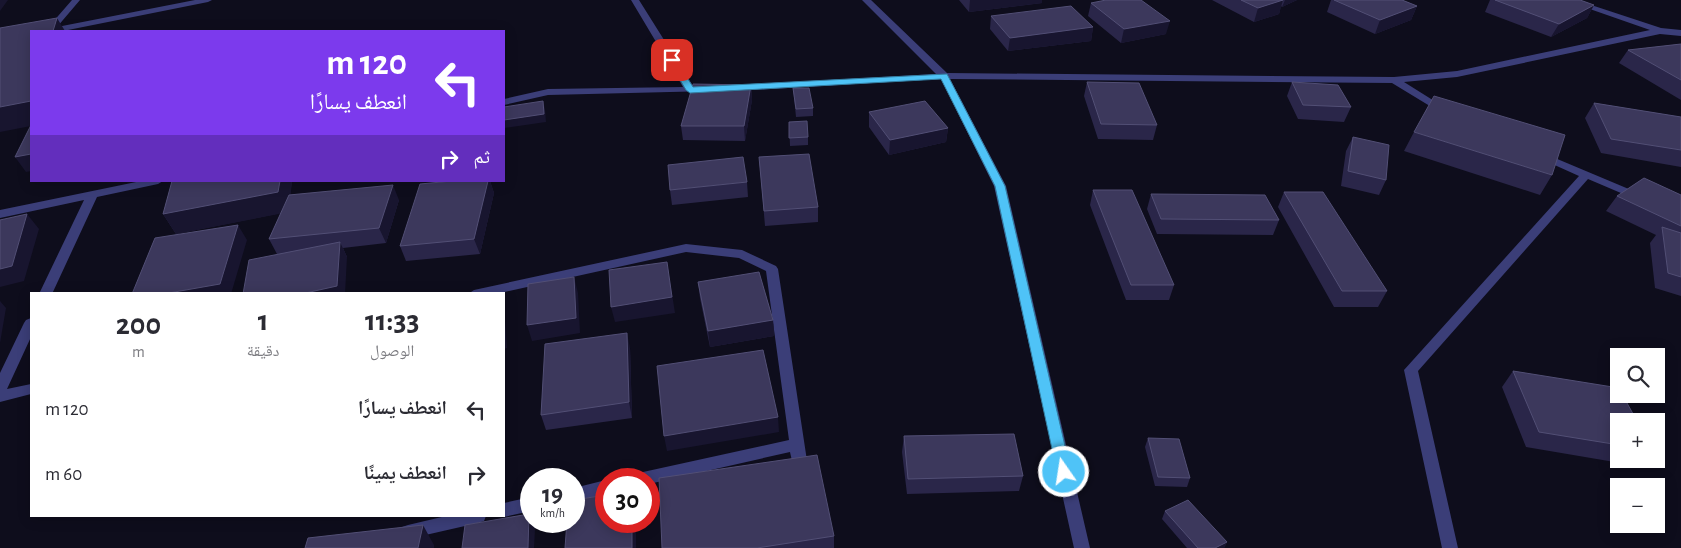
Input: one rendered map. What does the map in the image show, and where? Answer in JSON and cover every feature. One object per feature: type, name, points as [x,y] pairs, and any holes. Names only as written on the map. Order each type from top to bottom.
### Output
[{"type":"street","points":[[51,30],[76,0]]},
{"type":"street","points":[[55,30],[208,0]]},
{"type":"street","points":[[636,0],[690,90]]},
{"type":"street","points":[[866,0],[944,76],[1000,186],[1082,548]]},
{"type":"street","points":[[1568,0],[1660,31],[1681,33]]},
{"type":"street","points":[[505,102],[548,92],[690,90],[944,76],[1394,80],[1457,74],[1660,31]]},
{"type":"street","points":[[1394,80],[1434,107],[1452,115]]},
{"type":"street","points":[[1533,151],[1647,200]]},
{"type":"street","points":[[1450,548],[1411,370],[1586,175]]},
{"type":"street","points":[[0,214],[154,182]]},
{"type":"street","points":[[46,292],[92,196]]},
{"type":"street","points":[[483,292],[686,248],[742,254],[772,269],[804,491]]},
{"type":"street","points":[[0,388],[30,325]]},
{"type":"street","points":[[0,396],[30,389]]},
{"type":"street","points":[[660,475],[797,444]]},
{"type":"street","points":[[505,510],[520,506]]},
{"type":"street","points":[[394,535],[474,517]]},
{"type":"building","points":[[1106,0],[1141,0],[1170,21],[1124,29],[1091,3]]},
{"type":"building","points":[[1241,0],[1283,0],[1258,8]]},
{"type":"building","points":[[1334,0],[1402,0],[1417,6],[1380,20]]},
{"type":"building","points":[[1495,0],[1580,0],[1594,5],[1559,24]]},
{"type":"building","points":[[1071,6],[1093,27],[1010,38],[991,16]]},
{"type":"building","points":[[57,18],[53,30],[30,30],[30,101],[0,107],[0,28]]},
{"type":"building","points":[[1681,44],[1681,80],[1628,50]]},
{"type":"building","points":[[1087,82],[1139,83],[1157,125],[1101,124]]},
{"type":"building","points":[[1292,82],[1338,85],[1351,107],[1303,105]]},
{"type":"building","points":[[693,84],[751,85],[744,126],[681,126]]},
{"type":"building","points":[[793,88],[809,88],[813,108],[796,109]]},
{"type":"building","points":[[1434,96],[1565,135],[1552,175],[1414,132]]},
{"type":"building","points":[[543,101],[544,114],[505,120],[505,107]]},
{"type":"building","points":[[925,101],[948,128],[890,140],[869,112]]},
{"type":"building","points":[[1594,103],[1681,117],[1681,150],[1611,139]]},
{"type":"building","points":[[807,121],[808,137],[789,138],[789,122]]},
{"type":"building","points":[[30,127],[30,154],[15,157]]},
{"type":"building","points":[[1353,137],[1389,145],[1386,180],[1348,171]]},
{"type":"building","points":[[809,154],[818,207],[764,211],[759,157]]},
{"type":"building","points":[[743,157],[747,182],[670,190],[668,165]]},
{"type":"building","points":[[1644,178],[1681,195],[1681,226],[1617,196]]},
{"type":"building","points":[[172,182],[280,182],[278,192],[163,214]]},
{"type":"building","points":[[488,182],[474,239],[400,246],[420,184]]},
{"type":"building","points":[[393,185],[379,228],[269,239],[289,195]]},
{"type":"building","points":[[1093,190],[1132,190],[1174,285],[1131,285]]},
{"type":"building","points":[[1284,192],[1323,192],[1387,291],[1342,291]]},
{"type":"building","points":[[1151,194],[1265,195],[1279,220],[1161,219]]},
{"type":"building","points":[[27,214],[12,266],[0,269],[0,220]]},
{"type":"building","points":[[238,225],[220,284],[174,292],[133,292],[155,238]]},
{"type":"building","points":[[1662,227],[1681,233],[1681,277],[1668,273]]},
{"type":"building","points":[[340,242],[337,286],[310,292],[243,292],[249,260]]},
{"type":"building","points":[[667,262],[672,297],[611,307],[609,270]]},
{"type":"building","points":[[759,272],[773,320],[708,331],[698,282]]},
{"type":"building","points":[[574,277],[576,318],[527,325],[528,284]]},
{"type":"building","points":[[627,333],[629,402],[541,415],[545,344]]},
{"type":"building","points":[[763,350],[778,417],[664,436],[657,366]]},
{"type":"building","points":[[1513,371],[1610,387],[1610,403],[1627,403],[1633,413],[1610,413],[1610,444],[1539,432]]},
{"type":"building","points":[[1014,434],[1023,476],[908,479],[904,436]]},
{"type":"building","points":[[1148,438],[1179,439],[1190,478],[1158,477]]},
{"type":"building","points":[[817,455],[834,536],[757,548],[662,548],[660,478]]},
{"type":"building","points":[[595,497],[595,533],[632,533],[632,548],[565,548],[566,533],[585,533],[585,498]]},
{"type":"building","points":[[1188,500],[1227,542],[1215,548],[1198,548],[1165,511]]},
{"type":"building","points":[[520,516],[520,533],[528,533],[528,548],[462,548],[465,525]]},
{"type":"building","points":[[423,525],[418,548],[305,548],[308,538]]},
{"type":"route","points":[[672,60],[690,90],[944,76],[1000,186],[1064,472]]}]
